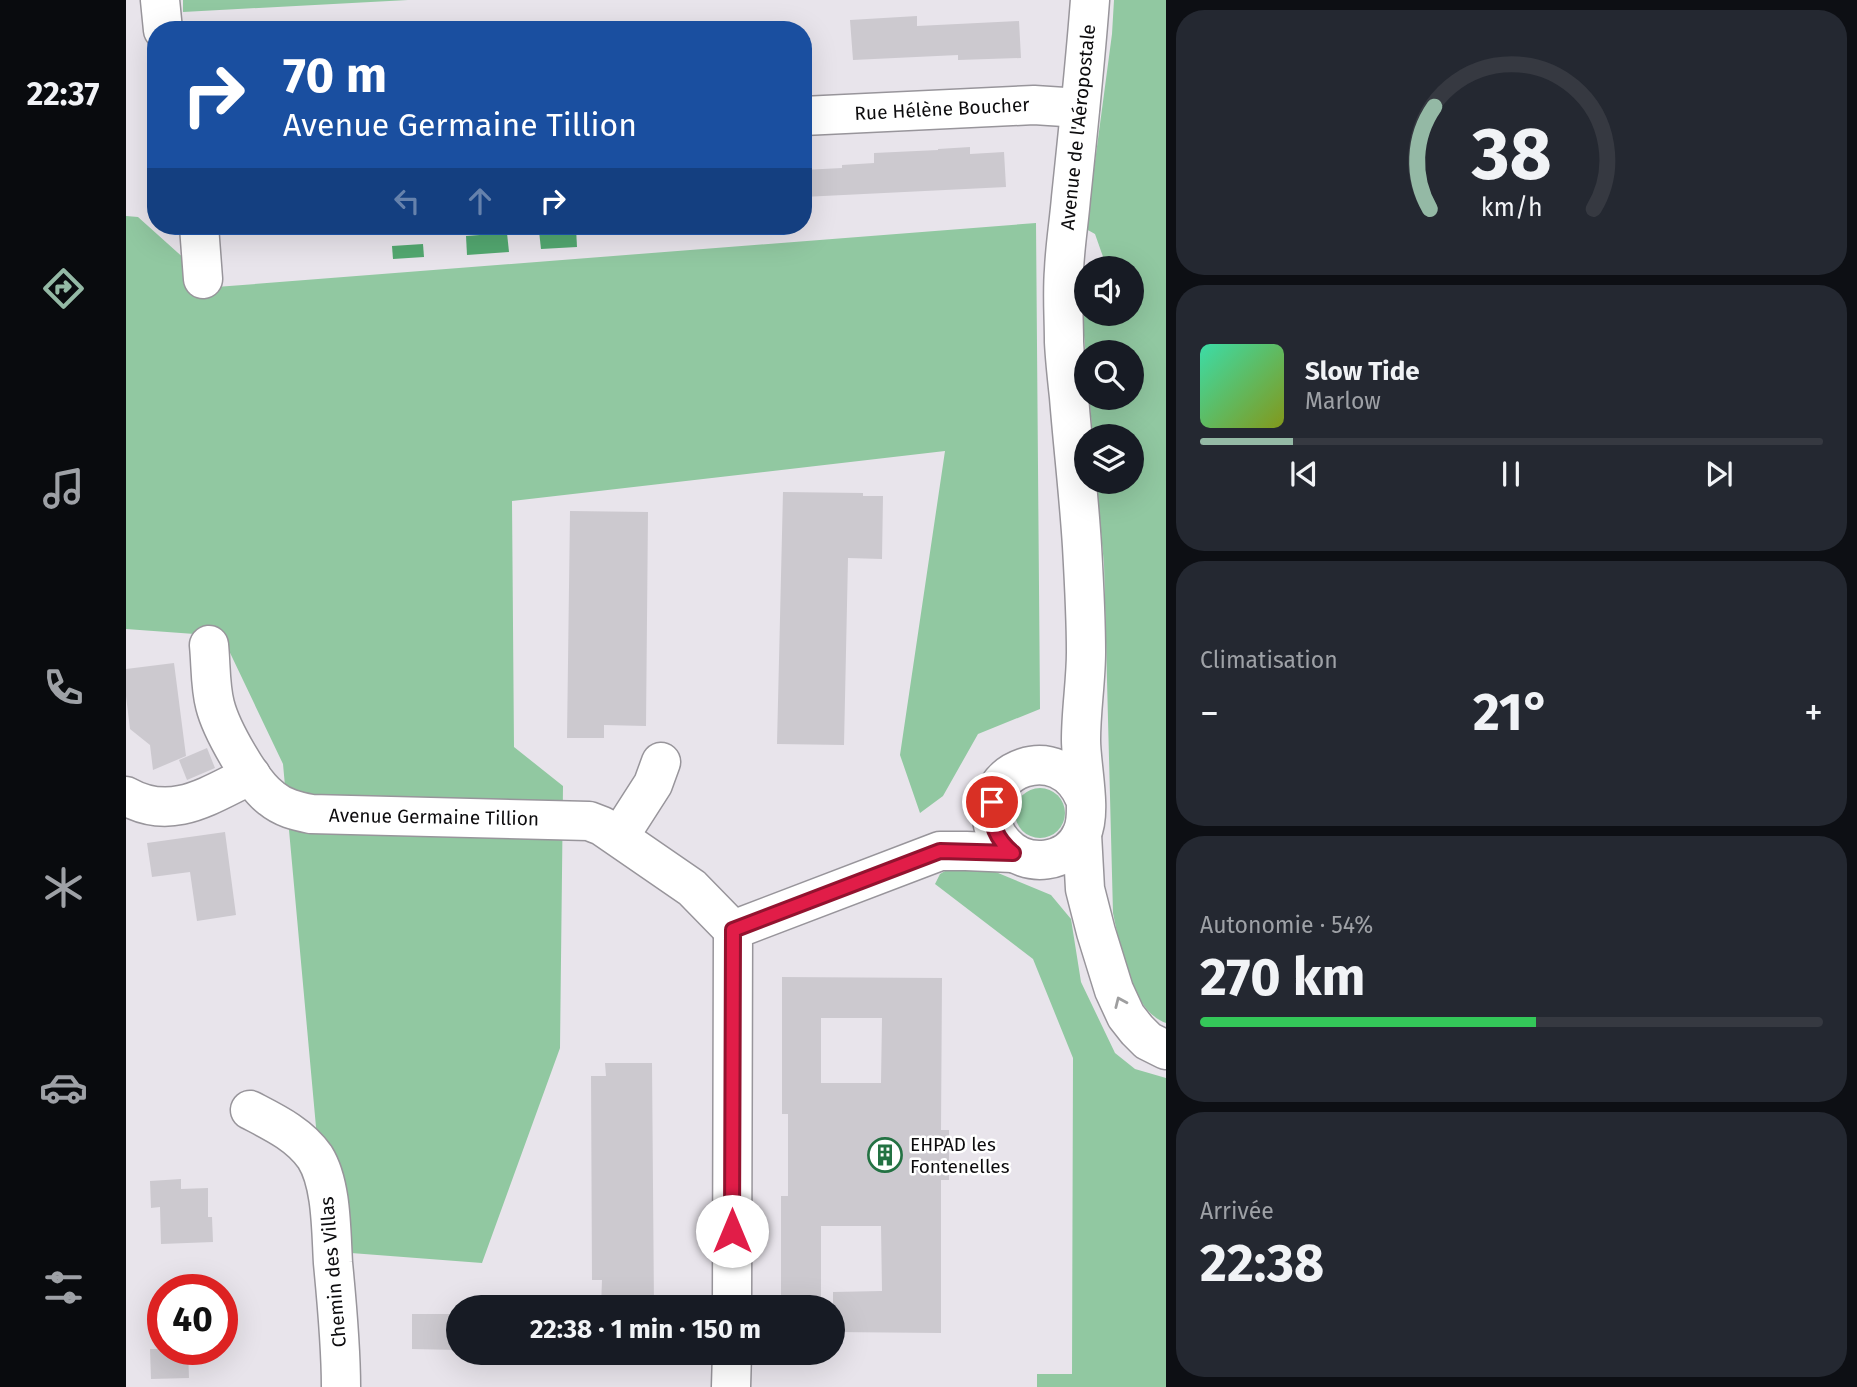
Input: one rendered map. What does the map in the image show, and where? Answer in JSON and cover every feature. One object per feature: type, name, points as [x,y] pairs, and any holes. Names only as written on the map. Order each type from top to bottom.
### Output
[{"type":"street","points":[[160,0],[162,21]]},
{"type":"street","name":"Avenue de l'Aéropostale","points":[[1090,0],[1064,284],[1064,346],[1082,544],[1085,611],[1085,687],[1081,715],[1085,889],[1114,990],[1126,1016],[1148,1041],[1166,1050]]},
{"type":"street","name":"Rue Hélène Boucher","points":[[812,116],[1034,105],[1080,108]]},
{"type":"street","points":[[201,235],[203,279]]},
{"type":"street","name":"Avenue Germaine Tillion","points":[[209,645],[218,714],[251,775],[270,798],[303,813],[589,821],[603,826],[692,888],[733,930]]},
{"type":"street","points":[[1013,853],[997,836],[993,826],[992,802],[997,790],[1015,771],[1028,766],[1051,750],[1081,715]]},
{"type":"street","points":[[619,837],[653,784],[661,762]]},
{"type":"street","points":[[940,851],[1013,853],[1034,860],[1056,858],[1067,852],[1084,816],[1081,789],[1067,774],[1049,766],[1028,766]]},
{"type":"street","points":[[126,796],[138,803],[155,807],[175,807],[193,803],[251,775]]},
{"type":"street","points":[[732,1295],[733,930],[940,851],[974,823],[992,802]]},
{"type":"street","name":"Chemin des Villas","points":[[250,1110],[300,1140],[323,1172],[329,1208],[341,1387]]},
{"type":"street","points":[[732,1365],[732,1387]]},
{"type":"shaded area","points":[[183,0],[408,0],[183,12]]},
{"type":"shaded area","points":[[1114,0],[1166,0],[1166,1023],[1154,1016],[1135,991],[1123,959],[1113,913],[1104,564],[1097,494],[1144,494],[1144,424],[1092,424],[1090,410],[1144,410],[1144,340],[1084,340],[1083,326],[1144,326],[1144,256],[1103,256],[1095,234],[1086,229],[1112,34]]},
{"type":"shaded area","points":[[126,216],[138,217],[147,225],[147,235],[158,235],[216,287],[1036,223],[1040,709],[978,734],[943,796],[920,813],[900,755],[945,451],[512,501],[514,747],[563,786],[560,1048],[482,1263],[351,1253],[317,1138],[283,764],[222,636],[126,629]]},
{"type":"shaded area","points":[[507,235],[509,252],[467,255],[466,236]]},
{"type":"shaded area","points":[[539,235],[576,235],[577,247],[541,249]]},
{"type":"shaded area","points":[[423,244],[424,257],[393,259],[392,246]]},
{"type":"shaded area","points":[[1040,788],[1057,796],[1065,813],[1057,830],[1040,838],[1023,830],[1015,813],[1023,796]]},
{"type":"shaded area","points":[[966,866],[986,868],[1051,895],[1071,919],[1081,982],[1115,1053],[1135,1069],[1166,1078],[1166,1387],[1037,1387],[1037,1374],[1072,1374],[1073,1058],[1033,959],[935,884],[940,874],[945,871]]},
{"type":"building","points":[[917,16],[917,26],[1019,21],[1021,58],[958,60],[958,55],[853,60],[850,20]]},
{"type":"building","points":[[970,147],[970,154],[1004,152],[1006,187],[812,197],[812,170],[874,163],[874,153]]},
{"type":"building","points":[[783,492],[863,493],[863,496],[883,496],[882,559],[848,558],[844,745],[777,744]]},
{"type":"building","points":[[570,511],[648,512],[646,726],[604,725],[604,738],[567,738]]},
{"type":"building","points":[[174,663],[186,756],[153,770],[150,745],[130,729],[126,669]]},
{"type":"building","points":[[207,748],[215,768],[187,780],[179,760]]},
{"type":"building","points":[[225,832],[236,915],[197,921],[190,872],[152,877],[147,843]]},
{"type":"building","name":"EHPAD les Fontenelles","points":[[782,977],[942,978],[941,1130],[949,1130],[949,1180],[941,1180],[941,1333],[845,1332],[845,1295],[833,1295],[833,1292],[882,1291],[881,1226],[821,1226],[821,1295],[781,1295],[781,1196],[788,1196],[788,1114],[782,1114]],"holes":[[[821,1018],[882,1018],[881,1083],[821,1083]]]},
{"type":"building","points":[[605,1063],[652,1063],[654,1295],[601,1295],[602,1280],[592,1280],[591,1076],[606,1076]]},
{"type":"building","points":[[181,1179],[181,1189],[208,1188],[208,1217],[212,1217],[213,1242],[161,1244],[160,1207],[151,1208],[150,1181]]},
{"type":"building","points":[[412,1314],[446,1314],[446,1350],[412,1349]]},
{"type":"building","points":[[151,1365],[189,1365],[189,1378],[151,1379]]},
{"type":"place","name":"EHPAD les Fontenelles","points":[[885,1155]]},
{"type":"route","points":[[732,1231],[733,930],[940,851],[1013,853],[997,836],[991,814],[992,802]]}]
